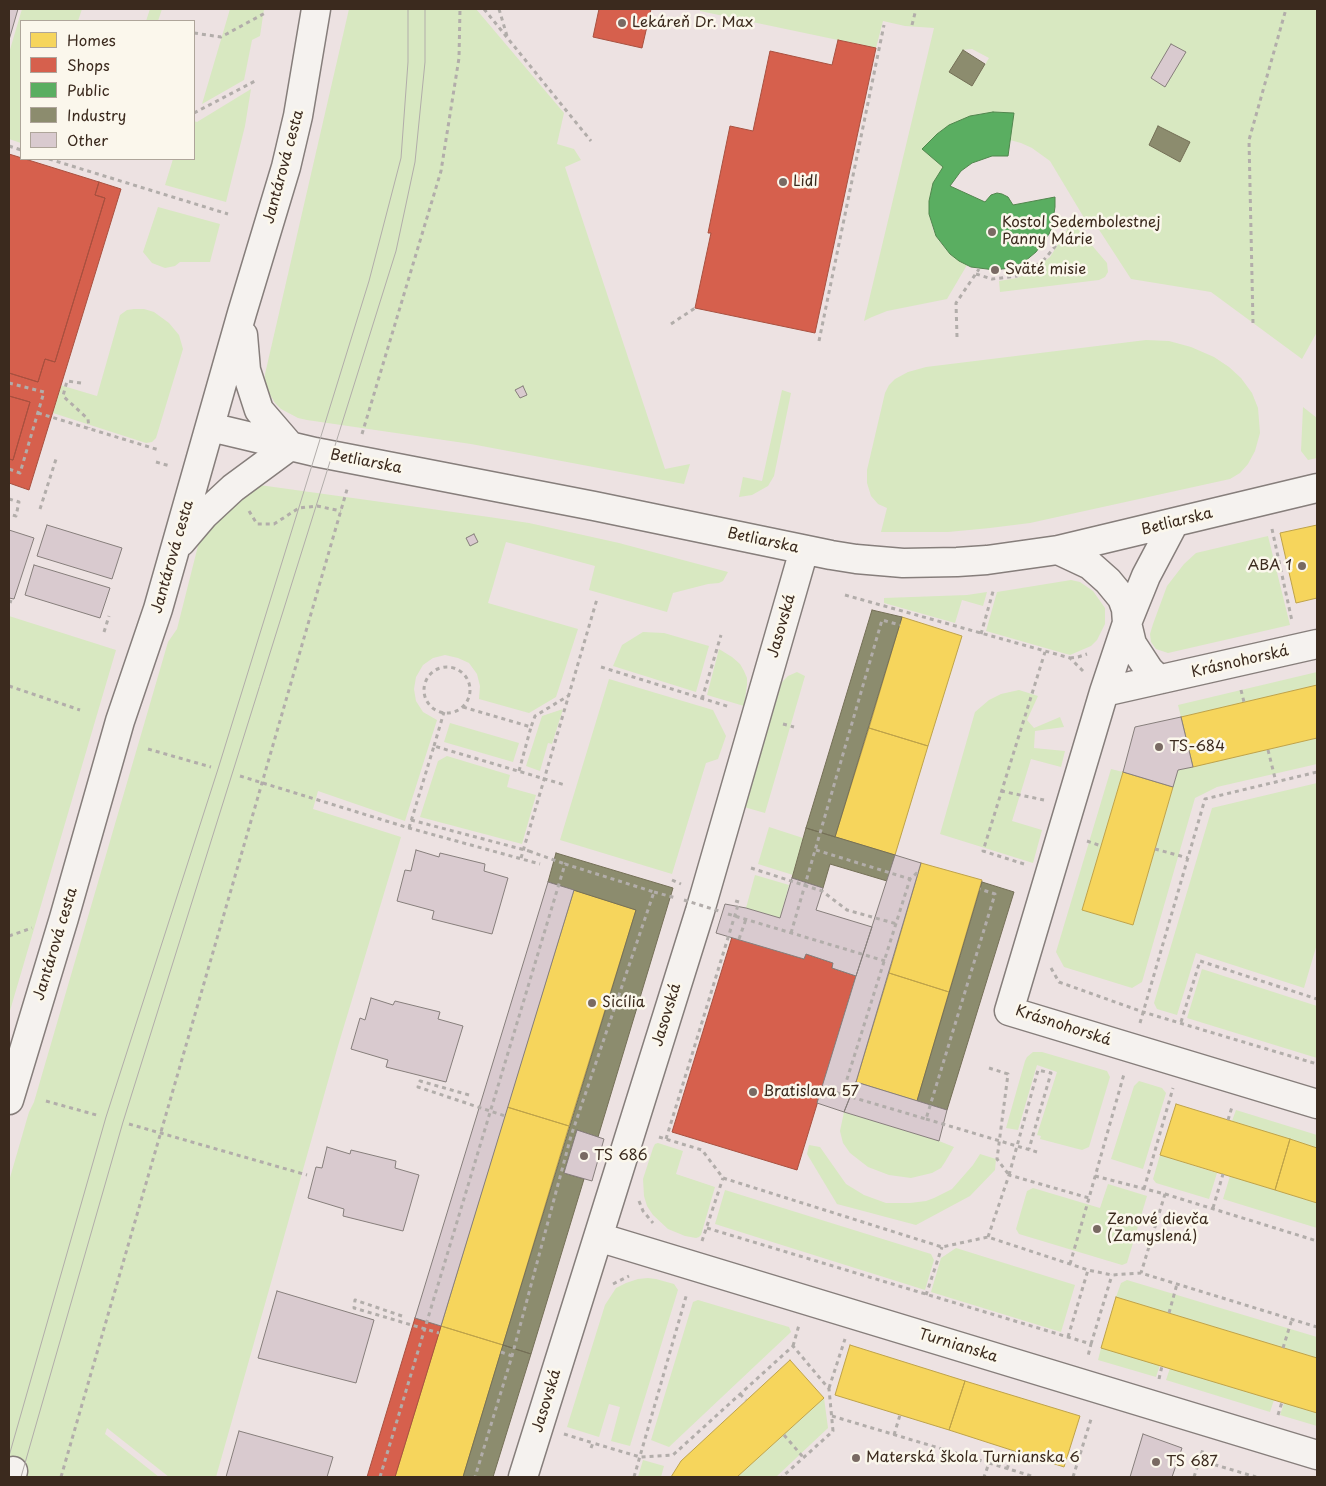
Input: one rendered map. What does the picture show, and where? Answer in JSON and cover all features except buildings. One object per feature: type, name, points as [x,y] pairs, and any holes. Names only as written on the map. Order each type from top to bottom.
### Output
[{"type":"street","name":"Jantárová cesta","points":[[9,1100],[64,918],[120,721],[176,549],[242,313],[286,167],[298,116],[316,9]]},
{"type":"street","points":[[176,549],[204,515],[233,488],[290,446],[259,410],[246,370],[242,313]]},
{"type":"street","name":"Betliarska","points":[[210,427],[355,460],[594,506],[804,550],[856,559],[923,563],[987,560],[1058,550],[1317,488]]},
{"type":"street","name":"Krásnohorská","points":[[1174,523],[1146,576],[1127,623],[1104,692],[1009,1011],[1317,1104]]},
{"type":"street","name":"Jasovská","points":[[524,1477],[702,901],[804,550]]},
{"type":"street","name":"Krásnohorská","points":[[1058,550],[1090,565],[1108,581],[1122,598],[1126,609],[1132,644],[1149,670],[1156,677],[1162,679]]},
{"type":"street","name":"Krásnohorská","points":[[1104,692],[1317,644]]},
{"type":"street","name":"Turnianska","points":[[598,1237],[1317,1455]]},
{"type":"path","points":[[355,460],[442,171],[459,58],[460,9]]},
{"type":"path","points":[[484,9],[591,141]]},
{"type":"path","points":[[499,9],[508,39]]},
{"type":"path","points":[[912,25],[916,9]]},
{"type":"path","points":[[1253,323],[1249,140],[1286,9]]},
{"type":"path","points":[[195,34],[221,37],[267,12]]},
{"type":"path","points":[[819,341],[884,25]]},
{"type":"path","points":[[195,112],[257,80]]},
{"type":"path","points":[[52,160],[228,214]]},
{"type":"path","points":[[976,274],[992,279],[1017,276],[1042,262],[1054,248],[1072,219]]},
{"type":"path","points":[[957,337],[956,303],[979,269]]},
{"type":"path","points":[[671,324],[695,308]]},
{"type":"path","points":[[81,383],[67,381],[63,396],[88,419],[88,428]]},
{"type":"path","points":[[9,383],[44,392],[20,473],[9,469]]},
{"type":"path","points":[[38,413],[159,450]]},
{"type":"path","points":[[40,509],[57,456]]},
{"type":"path","points":[[9,499],[19,502],[16,516],[9,514]]},
{"type":"path","points":[[61,1477],[343,501]]},
{"type":"path","points":[[257,524],[274,524],[299,508],[317,506],[341,510]]},
{"type":"path","points":[[1272,529],[1294,629]]},
{"type":"path","points":[[982,634],[994,588]]},
{"type":"path","points":[[844,596],[1070,658],[1104,692]]},
{"type":"path","points":[[521,858],[597,599]]},
{"type":"path","points":[[104,632],[109,616]]},
{"type":"path","points":[[792,933],[882,620],[900,624]]},
{"type":"path","points":[[702,699],[721,635]]},
{"type":"path","points":[[1025,865],[983,852],[1045,652]]},
{"type":"path","points":[[601,667],[794,727]]},
{"type":"path","points":[[439,668],[454,668],[466,678],[470,693],[463,707],[456,711],[444,712],[434,709],[428,704],[423,691],[424,683],[432,671],[439,668]]},
{"type":"path","points":[[1240,684],[1244,702]]},
{"type":"path","points":[[9,686],[80,710]]},
{"type":"path","points":[[519,771],[535,716],[569,695]]},
{"type":"path","points":[[463,707],[531,727]]},
{"type":"path","points":[[409,828],[444,712]]},
{"type":"path","points":[[434,746],[565,785]]},
{"type":"path","points":[[148,749],[211,767]]},
{"type":"path","points":[[1268,750],[1276,782]]},
{"type":"path","points":[[1143,1012],[1205,799],[1317,772]]},
{"type":"path","points":[[240,776],[409,828],[540,864]]},
{"type":"path","points":[[1001,791],[1070,806]]},
{"type":"path","points":[[411,820],[529,851],[670,897]]},
{"type":"path","points":[[1083,840],[1101,846]]},
{"type":"path","points":[[1155,848],[1188,858]]},
{"type":"path","points":[[816,850],[910,879]]},
{"type":"path","points":[[380,1477],[565,864]]},
{"type":"path","points":[[751,868],[822,891],[847,910],[897,924]]},
{"type":"path","points":[[842,1095],[910,879],[919,871]]},
{"type":"path","points":[[926,1120],[995,894],[980,889]]},
{"type":"path","points":[[475,1477],[512,1356],[569,1135],[654,892]]},
{"type":"path","points":[[702,901],[740,902],[666,1139],[702,1150],[723,1178],[942,1247],[988,1236],[1088,1270],[1112,1275],[1141,1273],[1317,1327]]},
{"type":"path","points":[[726,913],[885,961]]},
{"type":"path","points":[[739,939],[746,919]]},
{"type":"path","points":[[1181,1022],[1200,961],[1317,999]]},
{"type":"path","points":[[1047,963],[1059,982],[1143,1012],[1317,1064]]},
{"type":"path","points":[[1070,1264],[1132,1049]]},
{"type":"path","points":[[989,1068],[1008,1074],[997,1159],[1009,1175],[1089,1198]]},
{"type":"path","points":[[988,1236],[1009,1175],[1038,1070],[1051,1074],[1029,1149]]},
{"type":"path","points":[[469,1096],[420,1081],[418,1088],[505,1116]]},
{"type":"path","points":[[1144,1189],[1174,1085]]},
{"type":"path","points":[[821,1088],[1037,1152]]},
{"type":"path","points":[[46,1101],[100,1116]]},
{"type":"path","points":[[1228,1120],[1233,1104]]},
{"type":"path","points":[[129,1124],[307,1175]]},
{"type":"path","points":[[1213,1208],[1223,1174]]},
{"type":"path","points":[[1095,1176],[1213,1208],[1317,1241]]},
{"type":"path","points":[[696,1242],[702,1244],[723,1178]]},
{"type":"path","points":[[638,1194],[643,1211],[654,1224]]},
{"type":"path","points":[[1141,1273],[1165,1194]]},
{"type":"path","points":[[707,1228],[1068,1337],[1088,1270]]},
{"type":"path","points":[[926,1295],[942,1247]]},
{"type":"path","points":[[609,1289],[613,1284],[622,1279],[635,1275]]},
{"type":"path","points":[[1091,1344],[1112,1275]]},
{"type":"path","points":[[1169,1314],[1177,1284]]},
{"type":"path","points":[[634,1477],[689,1286]]},
{"type":"path","points":[[402,1316],[355,1300],[354,1308],[439,1332]]},
{"type":"path","points":[[1283,1348],[1292,1319]]},
{"type":"path","points":[[782,1477],[833,1431],[828,1388],[847,1333]]},
{"type":"path","points":[[591,1448],[593,1443],[640,1456],[673,1455],[793,1346],[828,1388]]},
{"type":"path","points":[[501,1352],[512,1356]]},
{"type":"path","points":[[1158,1382],[1162,1366]]},
{"type":"path","points":[[1073,1477],[1100,1390]]},
{"type":"path","points":[[740,1394],[746,1400]]},
{"type":"path","points":[[1277,1418],[1282,1402]]},
{"type":"path","points":[[832,1416],[1035,1477]]},
{"type":"path","points":[[894,1435],[900,1416]]},
{"type":"path","points":[[784,1435],[803,1457]]},
{"type":"path","points":[[1007,1469],[1013,1450]]},
{"type":"path","points":[[1199,1460],[1256,1477]]},
{"type":"path","points":[[984,1477],[989,1463]]},
{"type":"green space","points":[[22,9],[82,9],[78,20],[20,20],[20,143],[9,139],[9,53]]},
{"type":"green space","points":[[150,9],[162,9],[158,20],[146,20]]},
{"type":"green space","points":[[230,9],[264,9],[260,36],[252,40],[244,80],[202,104]]},
{"type":"green space","points":[[349,9],[476,9],[564,113],[557,144],[574,149],[581,160],[565,167],[665,469],[690,464],[684,484],[471,444],[307,420],[298,418],[281,409],[275,403],[264,383],[265,374]]},
{"type":"green space","points":[[700,9],[1317,9],[1317,332],[1302,359],[1211,292],[1131,279],[1094,222],[1086,221],[1050,161],[1032,148],[1010,140],[1014,113],[1002,112],[978,114],[963,119],[943,129],[922,149],[943,167],[933,183],[929,201],[929,214],[933,230],[950,254],[967,265],[947,299],[887,311],[864,321],[934,28],[905,26],[883,21],[876,48],[700,11]],"holes":[[[972,49],[989,58],[972,86],[963,50]]]},
{"type":"green space","points":[[251,89],[245,126],[226,202],[165,185],[173,160],[195,160],[195,121],[197,122]]},
{"type":"green space","points":[[158,207],[220,224],[210,262],[180,262],[175,266],[165,268],[152,263],[143,252]]},
{"type":"green space","points":[[1072,222],[1107,263],[1108,272],[1105,277],[1099,280],[1000,292],[999,281],[1017,278],[1029,273],[1050,257]]},
{"type":"green space","points":[[134,309],[154,312],[169,323],[179,335],[183,349],[156,438],[152,442],[146,443],[53,413],[60,385],[97,396],[120,315],[127,310]]},
{"type":"green space","points":[[1146,340],[1169,341],[1191,347],[1214,357],[1241,378],[1252,393],[1258,408],[1260,433],[1255,451],[1248,464],[1240,473],[1230,479],[1030,523],[948,532],[881,532],[887,508],[878,504],[871,496],[867,483],[867,470],[885,393],[895,379],[908,372],[926,367]]},
{"type":"green space","points":[[782,390],[791,393],[774,476],[768,486],[752,495],[739,497],[743,477],[762,481]]},
{"type":"green space","points":[[1303,407],[1317,418],[1317,458],[1308,460],[1301,451]]},
{"type":"green space","points":[[238,482],[529,523],[619,543],[728,572],[723,581],[719,583],[673,593],[667,612],[589,590],[595,566],[506,542],[488,603],[578,629],[556,697],[529,713],[479,699],[480,686],[477,674],[469,663],[445,655],[433,658],[423,665],[416,677],[414,689],[416,701],[423,712],[437,720],[405,821],[318,791],[313,809],[401,837],[338,1046],[216,1477],[169,1477],[107,1428],[105,1434],[159,1477],[9,1477],[9,1181],[29,1112],[34,1102],[168,642],[177,629],[203,526]]},
{"type":"green space","points":[[1268,536],[1290,625],[1168,653],[1156,649],[1151,642],[1150,634],[1153,624],[1167,586],[1184,564],[1196,553]]},
{"type":"green space","points":[[1071,580],[1080,582],[1093,591],[1105,608],[1105,624],[1097,640],[1091,646],[1070,655],[986,631],[997,592]]},
{"type":"green space","points":[[987,592],[983,606],[962,600],[955,623],[884,603],[884,598],[967,595]]},
{"type":"green space","points":[[9,616],[116,650],[9,1014]]},
{"type":"green space","points":[[643,632],[664,633],[709,646],[696,692],[613,666],[622,645]]},
{"type":"green space","points":[[719,649],[740,664],[744,671],[747,685],[744,706],[707,695]]},
{"type":"green space","points":[[797,672],[805,676],[765,813],[744,807],[782,682],[788,676]]},
{"type":"green space","points":[[1317,672],[1317,685],[1181,717],[1178,705]]},
{"type":"green space","points":[[609,679],[713,710],[726,736],[718,759],[706,763],[672,874],[560,840]]},
{"type":"green space","points":[[1019,690],[1038,696],[1027,720],[1034,728],[1060,717],[1064,727],[1035,731],[1034,748],[1065,751],[1061,767],[1031,759],[1012,821],[1042,830],[1033,863],[940,834],[975,712],[989,700],[1001,694]]},
{"type":"green space","points":[[563,709],[552,744],[548,743],[540,771],[526,766],[542,716]]},
{"type":"green space","points":[[450,723],[519,743],[513,762],[444,742]]},
{"type":"green space","points":[[1317,738],[1317,764],[1217,787],[1195,798],[1142,982],[1132,988],[1064,967],[1056,952],[1111,769],[1123,772],[1082,910],[1133,925],[1178,770]]},
{"type":"green space","points":[[447,756],[510,775],[507,787],[536,795],[522,844],[420,817],[438,761]]},
{"type":"green space","points":[[1317,783],[1317,944],[1304,988],[1196,953],[1177,1015],[1157,1009],[1154,1003],[1212,808]]},
{"type":"green space","points":[[769,827],[803,838],[793,875],[758,864]]},
{"type":"green space","points":[[755,875],[789,885],[780,918],[746,908]]},
{"type":"green space","points":[[1202,969],[1317,1006],[1317,1058],[1187,1018]]},
{"type":"green space","points":[[1033,1052],[1042,1052],[1107,1071],[1110,1077],[1089,1147],[1082,1150],[1040,1139],[1041,1136],[1037,1135],[1057,1072],[1037,1065],[1018,1130],[1006,1128],[1025,1061]]},
{"type":"green space","points":[[1139,1081],[1162,1088],[1166,1093],[1143,1169],[1111,1159],[1134,1086]]},
{"type":"green space","points":[[1236,1110],[1317,1135],[1317,1148],[1232,1121]]},
{"type":"green space","points":[[844,1112],[954,1147],[941,1168],[932,1173],[911,1178],[889,1175],[868,1167],[850,1153],[843,1143],[840,1131]]},
{"type":"green space","points":[[658,1143],[683,1151],[676,1174],[715,1187],[699,1237],[685,1236],[668,1229],[653,1215],[647,1206],[644,1196],[643,1179],[653,1148]]},
{"type":"green space","points":[[809,1145],[820,1147],[846,1184],[864,1195],[886,1203],[926,1201],[952,1189],[980,1154],[996,1159],[995,1170],[970,1196],[916,1225],[837,1204],[807,1154]]},
{"type":"green space","points":[[1160,1155],[1217,1173],[1209,1199],[1156,1183],[1153,1179]]},
{"type":"green space","points":[[1230,1176],[1317,1203],[1317,1228],[1223,1199]]},
{"type":"green space","points":[[1108,1184],[1147,1196],[1127,1263],[1122,1265],[1019,1234],[1016,1229],[1027,1191],[1033,1188],[1100,1208]]},
{"type":"green space","points":[[725,1190],[931,1254],[934,1260],[925,1290],[715,1224]]},
{"type":"green space","points":[[956,1248],[1075,1285],[1061,1332],[931,1292],[941,1258]]},
{"type":"green space","points":[[648,1278],[674,1284],[678,1290],[630,1446],[611,1441],[620,1407],[609,1404],[599,1437],[567,1427],[605,1305],[616,1288],[638,1279]]},
{"type":"green space","points":[[1127,1280],[1317,1337],[1317,1358],[1116,1297],[1121,1283]]},
{"type":"green space","points":[[698,1300],[789,1327],[791,1332],[669,1447],[651,1440],[693,1302]]},
{"type":"green space","points":[[1101,1348],[1160,1365],[1156,1377],[1098,1360]]},
{"type":"green space","points":[[1170,1368],[1274,1400],[1270,1412],[1166,1380]]},
{"type":"green space","points":[[824,1398],[828,1428],[776,1477],[737,1477]]},
{"type":"green space","points":[[1284,1403],[1317,1413],[1317,1426],[1280,1415]]},
{"type":"green space","points":[[643,1460],[664,1466],[661,1477],[638,1477]]},
{"type":"tram line","points":[[9,1456],[106,1117],[218,769],[369,281],[401,158],[408,62],[408,9]]},
{"type":"tram line","points":[[21,1477],[123,1122],[396,251],[415,162],[425,62],[425,9]]},
{"type":"place","name":"Lekáreň Dr. Max","points":[[622,23]]},
{"type":"place","name":"Lidl","points":[[783,182]]},
{"type":"place","name":"Kostol Sedembolestnej Panny Márie","points":[[992,232]]},
{"type":"place","name":"Sväté misie","points":[[995,270]]},
{"type":"place","name":"ABA 1","points":[[1302,566]]},
{"type":"place","name":"TS-684","points":[[1159,747]]},
{"type":"place","name":"Sicília","points":[[592,1003]]},
{"type":"place","name":"Bratislava 57","points":[[753,1092]]},
{"type":"place","name":"TS 686","points":[[584,1156]]},
{"type":"place","name":"Zenové dievča (Zamyslená)","points":[[1097,1229]]},
{"type":"place","name":"Materská škola Turnianska 6","points":[[856,1458]]},
{"type":"place","name":"TS 687","points":[[1156,1462]]}]
